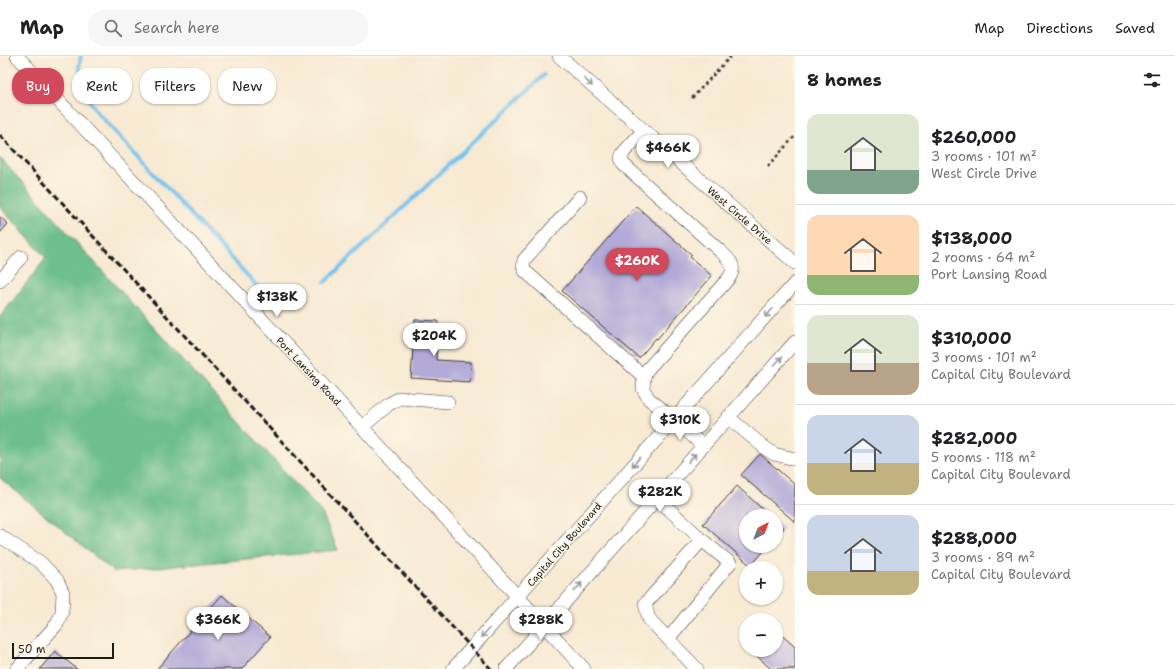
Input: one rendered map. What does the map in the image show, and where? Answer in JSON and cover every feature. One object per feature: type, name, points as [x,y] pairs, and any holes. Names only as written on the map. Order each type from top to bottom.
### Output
[{"type":"street","name":"Port Lansing Road","points":[[16,56],[584,669]]},
{"type":"street","name":"West Circle Drive","points":[[559,56],[795,263]]},
{"type":"street","points":[[643,131],[623,153],[621,158],[624,164],[729,260],[732,265],[732,273],[729,278],[646,371],[644,377],[643,389],[649,399],[674,419],[703,446]]},
{"type":"street","points":[[580,196],[524,260],[523,265],[525,271],[644,377]]},
{"type":"street","points":[[0,281],[21,257]]},
{"type":"street","name":"Capital City Boulevard","points":[[453,669],[795,283]]},
{"type":"street","points":[[506,669],[795,342]]},
{"type":"street","points":[[362,428],[389,404],[400,398],[448,402]]},
{"type":"street","points":[[728,417],[774,454],[795,458]]},
{"type":"street","points":[[657,498],[702,540],[730,563],[668,639]]},
{"type":"street","points":[[0,536],[40,563],[57,580],[63,593],[62,612],[57,624],[17,669]]},
{"type":"street","points":[[697,669],[649,619],[646,604],[702,540]]},
{"type":"path","points":[[692,98],[731,56]]},
{"type":"path","points":[[768,166],[795,136]]},
{"type":"green space","points":[[0,158],[322,513],[338,550],[114,572],[0,478],[0,317],[46,258],[0,207]]},
{"type":"building","points":[[636,206],[692,255],[690,257],[712,276],[639,358],[562,291]]},
{"type":"building","points":[[0,217],[8,224],[0,233]]},
{"type":"building","points":[[415,320],[438,321],[436,360],[471,362],[470,382],[411,378]]},
{"type":"building","points":[[760,454],[795,485],[795,522],[783,512],[783,509],[780,509],[741,475]]},
{"type":"building","points":[[737,486],[762,509],[739,509],[739,553],[762,553],[755,561],[745,561],[703,524]]},
{"type":"building","points":[[222,595],[270,637],[242,669],[157,669]]},
{"type":"building","points":[[783,636],[795,647],[795,669],[771,669],[758,657],[783,657]]},
{"type":"building","points":[[55,651],[77,669],[40,669]]},
{"type":"waterway","points":[[81,56],[79,67],[84,92],[97,112],[281,312]]},
{"type":"waterway","points":[[325,282],[544,75]]},
{"type":"railway","points":[[0,135],[491,669]]}]
